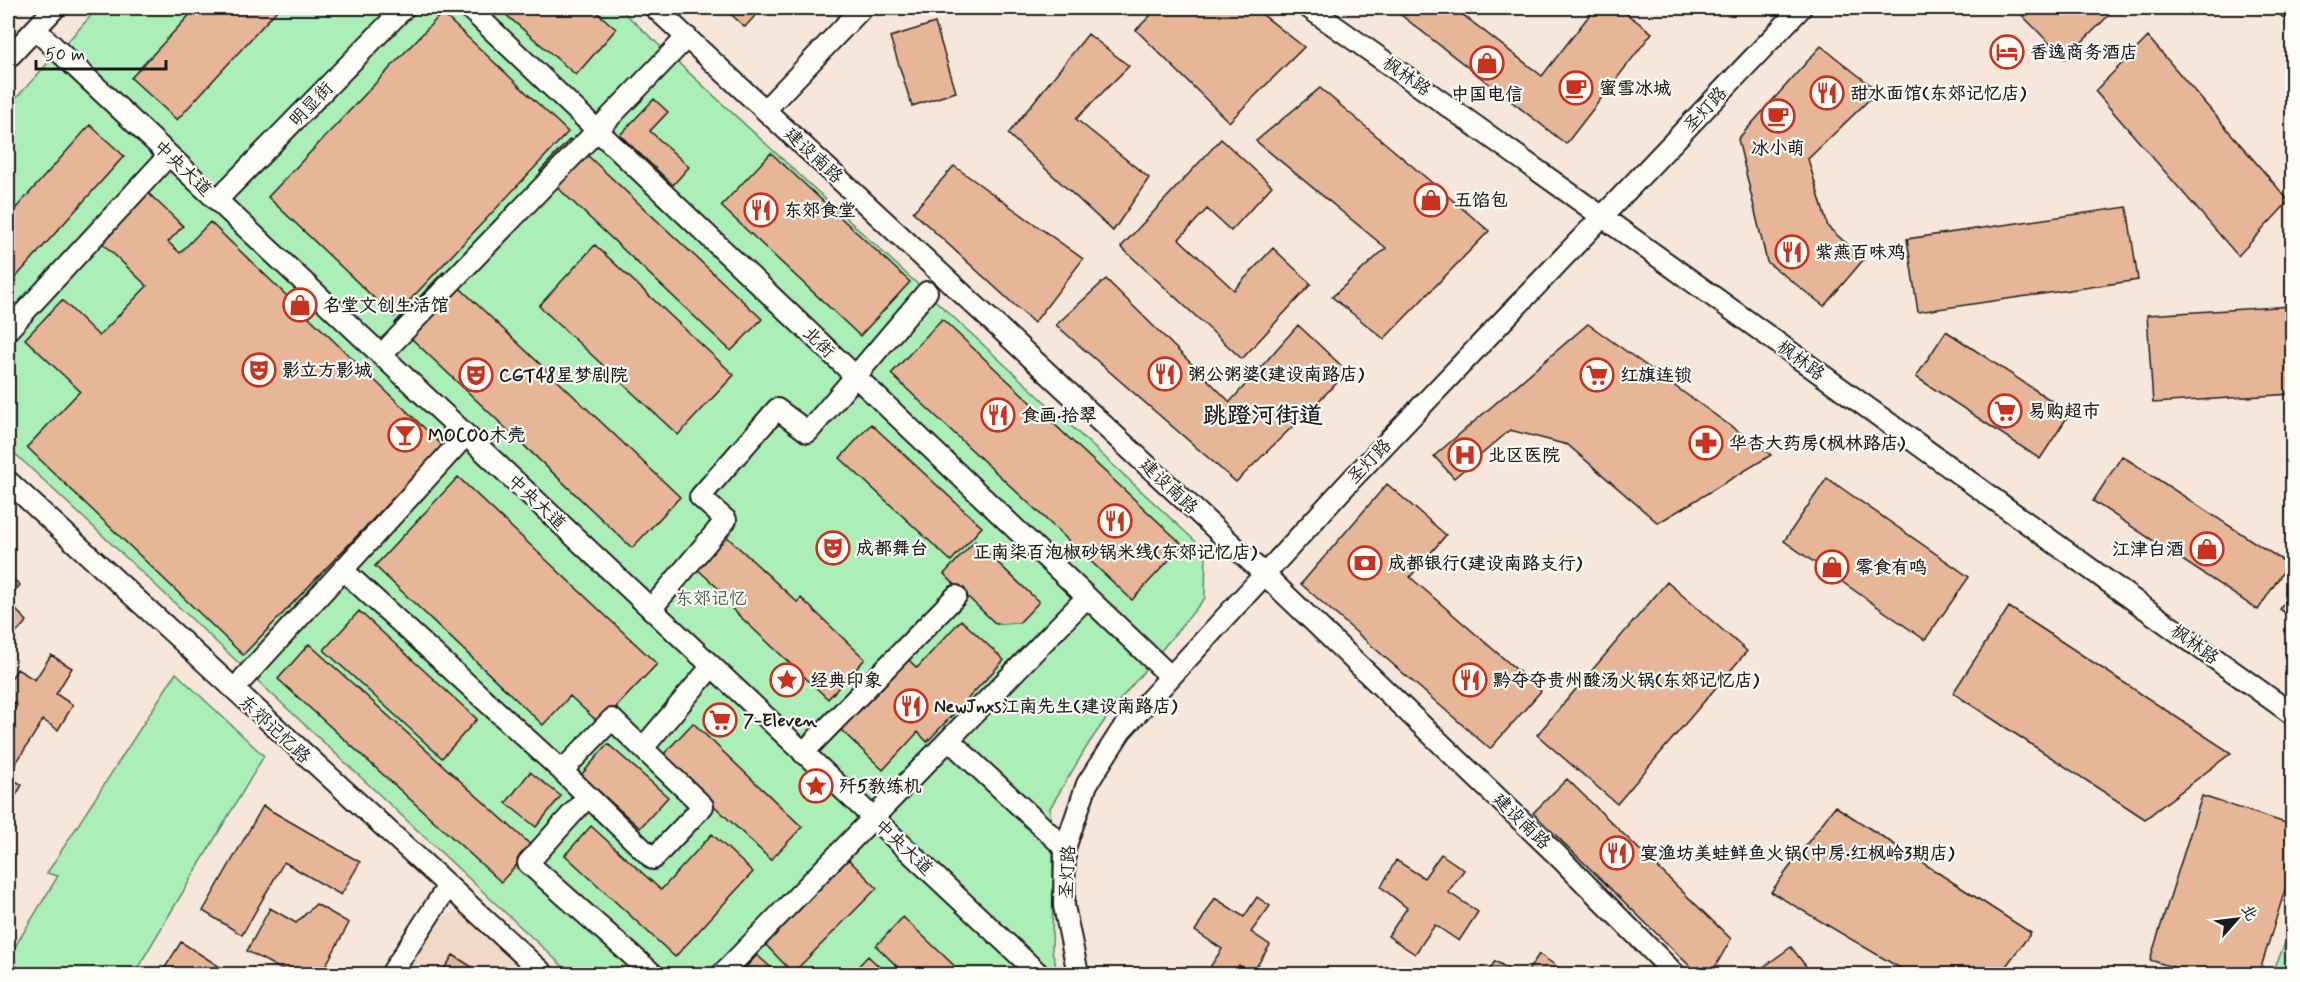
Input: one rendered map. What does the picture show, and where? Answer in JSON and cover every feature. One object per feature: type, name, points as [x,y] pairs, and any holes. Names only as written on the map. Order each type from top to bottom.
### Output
[{"type":"street","points":[[8,58],[55,8]]},
{"type":"street","name":"明显街","points":[[217,200],[404,8]]},
{"type":"street","name":"北街","points":[[469,8],[1170,676]]},
{"type":"street","name":"建设南路","points":[[655,8],[1265,575],[1555,853],[1675,975]]},
{"type":"street","points":[[765,110],[862,8]]},
{"type":"street","name":"枫林路","points":[[1309,8],[1604,216],[1969,483],[2292,714]]},
{"type":"street","name":"圣灯路","points":[[1078,975],[1064,906],[1065,848],[1087,784],[1121,731],[1352,479],[1801,8]]},
{"type":"street","name":"中央大道","points":[[35,29],[1039,975]]},
{"type":"street","points":[[381,355],[687,37]]},
{"type":"street","points":[[8,330],[169,155]]},
{"type":"street","points":[[651,609],[726,520],[700,497],[777,409],[808,432],[927,292]]},
{"type":"street","points":[[243,679],[466,435]]},
{"type":"street","name":"东郊记忆路","points":[[8,481],[544,975]]},
{"type":"street","points":[[343,570],[562,771],[653,859],[703,806],[612,718],[562,771]]},
{"type":"street","points":[[803,753],[956,596]]},
{"type":"street","points":[[722,975],[1087,597]]},
{"type":"street","points":[[643,748],[712,666]]},
{"type":"street","points":[[949,740],[1065,848]]},
{"type":"street","points":[[588,796],[528,863],[653,975]]},
{"type":"street","points":[[391,975],[448,886]]},
{"type":"shaded area","points":[[455,912],[469,916],[536,974],[404,974],[440,918]]},
{"type":"green space","name":"东郊记忆","points":[[98,8],[619,8],[1206,551],[1205,598],[1114,707],[1089,743],[1050,808],[1053,858],[1052,951],[1058,974],[571,974],[8,447],[8,107]]},
{"type":"green space","points":[[176,673],[264,756],[134,974],[30,974],[8,961],[8,958],[58,876],[47,873]]},
{"type":"green space","points":[[2292,927],[2292,974],[2272,974]]},
{"type":"building","points":[[196,8],[279,8],[177,120],[131,78]]},
{"type":"building","points":[[498,8],[592,8],[616,29],[576,75]]},
{"type":"building","points":[[724,8],[762,8],[745,27]]},
{"type":"building","points":[[1158,8],[1254,8],[1304,47],[1229,122],[1136,30]]},
{"type":"building","points":[[1392,8],[1454,8],[1542,76],[1595,8],[1619,8],[1652,33],[1566,144]]},
{"type":"building","points":[[2015,8],[2116,8],[2065,59]]},
{"type":"building","points":[[442,13],[568,132],[394,317],[268,197]]},
{"type":"building","points":[[935,23],[956,92],[912,106],[890,37]]},
{"type":"building","points":[[1088,34],[1129,66],[1076,119],[1149,178],[1113,231],[1008,134]]},
{"type":"building","points":[[2148,37],[2289,201],[2238,256],[2095,91]]},
{"type":"building","points":[[1821,46],[1878,91],[1808,159],[1828,227],[1864,259],[1824,306],[1767,262],[1738,139]]},
{"type":"building","points":[[1320,88],[1489,231],[1384,339],[1332,297],[1386,248],[1256,141]]},
{"type":"building","points":[[654,99],[668,112],[650,131],[689,167],[673,185],[620,135]]},
{"type":"building","points":[[90,125],[124,156],[8,286],[8,217]]},
{"type":"building","points":[[570,139],[762,319],[731,351],[540,171]]},
{"type":"building","points":[[1221,139],[1272,186],[1231,231],[1207,209],[1179,239],[1234,290],[1273,248],[1311,284],[1242,359],[1121,247]]},
{"type":"building","points":[[771,153],[910,282],[860,336],[721,206]]},
{"type":"building","points":[[954,166],[1083,259],[1034,323],[913,212]]},
{"type":"building","points":[[146,191],[183,226],[168,242],[180,253],[210,222],[443,446],[243,655],[27,447],[80,391],[25,339],[62,300],[99,336],[147,286],[99,240]]},
{"type":"building","points":[[2127,207],[2138,280],[1918,312],[1907,239]]},
{"type":"building","points":[[595,245],[734,375],[678,435],[539,306]]},
{"type":"building","points":[[443,272],[680,497],[632,548],[395,323]]},
{"type":"building","points":[[1106,279],[1230,402],[1298,325],[1348,372],[1236,482],[1056,325]]},
{"type":"building","points":[[2292,306],[2292,394],[2153,403],[2147,315]]},
{"type":"building","points":[[942,319],[1183,545],[1132,600],[891,374]]},
{"type":"building","points":[[1588,324],[1771,455],[1658,523],[1568,445],[1510,430],[1454,478],[1434,456]]},
{"type":"building","points":[[1946,331],[2070,413],[2040,459],[1916,377]]},
{"type":"building","points":[[871,424],[982,527],[951,561],[840,458]]},
{"type":"building","points":[[2122,456],[2288,564],[2258,610],[2093,501]]},
{"type":"building","points":[[458,477],[657,664],[600,724],[570,696],[543,725],[375,566]]},
{"type":"building","points":[[1827,478],[1969,577],[1925,640],[1784,541]]},
{"type":"building","points":[[1387,484],[1446,535],[1410,577],[1541,691],[1490,749],[1301,584]]},
{"type":"building","points":[[724,534],[797,602],[801,598],[865,659],[828,699],[715,593],[719,589],[694,566]]},
{"type":"building","points":[[975,541],[1039,602],[1019,623],[996,624],[944,574]]},
{"type":"building","points":[[8,574],[20,585],[8,598]]},
{"type":"building","points":[[1667,582],[1747,651],[1617,804],[1537,735]]},
{"type":"building","points":[[2292,591],[2292,618],[2280,609]]},
{"type":"building","points":[[8,602],[27,621],[8,641]]},
{"type":"building","points":[[2009,607],[2231,753],[2145,819],[1953,693]]},
{"type":"building","points":[[359,611],[477,719],[442,758],[324,650]]},
{"type":"building","points":[[961,620],[1004,660],[927,742],[918,732],[883,770],[840,729],[906,657],[917,668]]},
{"type":"building","points":[[309,644],[533,847],[501,882],[278,679]]},
{"type":"building","points":[[51,655],[72,668],[56,694],[73,705],[58,730],[43,720],[8,776],[8,719],[17,705],[8,699],[8,684],[17,669],[35,680]]},
{"type":"building","points":[[693,723],[802,827],[771,860],[662,756]]},
{"type":"building","points":[[608,744],[668,797],[640,828],[581,775]]},
{"type":"building","points":[[530,772],[561,796],[536,827],[506,803]]},
{"type":"building","points":[[8,776],[22,785],[8,809]]},
{"type":"building","points":[[1567,779],[1731,939],[1711,974],[1698,974],[1533,813]]},
{"type":"building","points":[[2202,796],[2292,825],[2292,867],[2259,974],[2195,974],[2150,960]]},
{"type":"building","points":[[263,806],[360,862],[341,895],[284,862],[242,935],[203,911]]},
{"type":"building","points":[[1835,806],[2031,933],[2000,974],[1910,974],[1771,892]]},
{"type":"building","points":[[591,826],[661,890],[712,834],[753,872],[675,957],[565,855]]},
{"type":"building","points":[[1441,854],[1464,870],[1448,892],[1478,912],[1459,941],[1435,925],[1415,954],[1388,936],[1407,908],[1381,887],[1396,860],[1424,878]]},
{"type":"building","points":[[848,859],[877,888],[793,973],[764,943]]},
{"type":"building","points":[[1257,897],[1270,906],[1251,932],[1270,945],[1252,974],[1239,965],[1233,974],[1206,973],[1222,949],[1195,931],[1215,898],[1244,917]]},
{"type":"building","points":[[316,904],[349,923],[321,974],[290,974],[247,951],[270,908],[296,923]]},
{"type":"building","points":[[903,917],[963,974],[905,974],[876,946]]},
{"type":"building","points":[[181,942],[231,974],[161,974]]},
{"type":"building","points":[[1791,947],[1812,974],[1754,974]]},
{"type":"building","points":[[1539,954],[1562,970],[1559,974],[1526,974]]},
{"type":"building","points":[[453,955],[483,974],[441,974]]},
{"type":"building","points":[[757,955],[778,974],[740,974]]},
{"type":"building","points":[[868,956],[887,974],[851,974]]},
{"type":"building","points":[[1495,961],[1517,974],[1487,974]]},
{"type":"place","name":"香逸商务酒店","points":[[2007,52]]},
{"type":"place","name":"中国电信","points":[[1487,63]]},
{"type":"place","name":"蜜雪冰城","points":[[1576,88]]},
{"type":"place","name":"甜水面馆(东郊记忆店)","points":[[1827,93]]},
{"type":"place","name":"冰小萌","points":[[1778,116]]},
{"type":"place","name":"五馅包","points":[[1431,200]]},
{"type":"place","name":"东郊食堂","points":[[761,210]]},
{"type":"place","name":"紫燕百味鸡","points":[[1792,252]]},
{"type":"place","name":"名堂文创生活馆","points":[[300,305]]},
{"type":"place","name":"影立方影城","points":[[259,370]]},
{"type":"place","name":"粥公粥婆(建设南路店)","points":[[1165,374]]},
{"type":"place","name":"CGT48星梦剧院","points":[[476,375]]},
{"type":"place","name":"红旗连锁","points":[[1597,375]]},
{"type":"place","name":"易购超市","points":[[2005,411]]},
{"type":"place","name":"食画·拾翠","points":[[998,415]]},
{"type":"place","name":"MOCOO木壳","points":[[405,435]]},
{"type":"place","name":"华杏大药房(枫林路店)","points":[[1706,443]]},
{"type":"place","name":"北区医院","points":[[1465,455]]},
{"type":"place","name":"正南柒百泡椒砂锅米线(东郊记忆店)","points":[[1115,521]]},
{"type":"place","name":"成都舞台","points":[[833,548]]},
{"type":"place","name":"江津白酒","points":[[2207,549]]},
{"type":"place","name":"成都银行(建设南路支行)","points":[[1365,563]]},
{"type":"place","name":"零食有鸣","points":[[1832,567]]},
{"type":"place","name":"经典印象","points":[[787,680]]},
{"type":"place","name":"黔夺夺贵州酸汤火锅(东郊记忆店)","points":[[1470,680]]},
{"type":"place","name":"NewJnxs江南先生(建设南路店)","points":[[911,706]]},
{"type":"place","name":"7-Eleven","points":[[720,720]]},
{"type":"place","name":"歼5教练机","points":[[816,786]]},
{"type":"place","name":"宴渔坊美蛙鲜鱼火锅(中房·红枫岭3期店)","points":[[1617,853]]},
{"type":"district","name":"跳蹬河街道","points":[[1263,415]]}]
